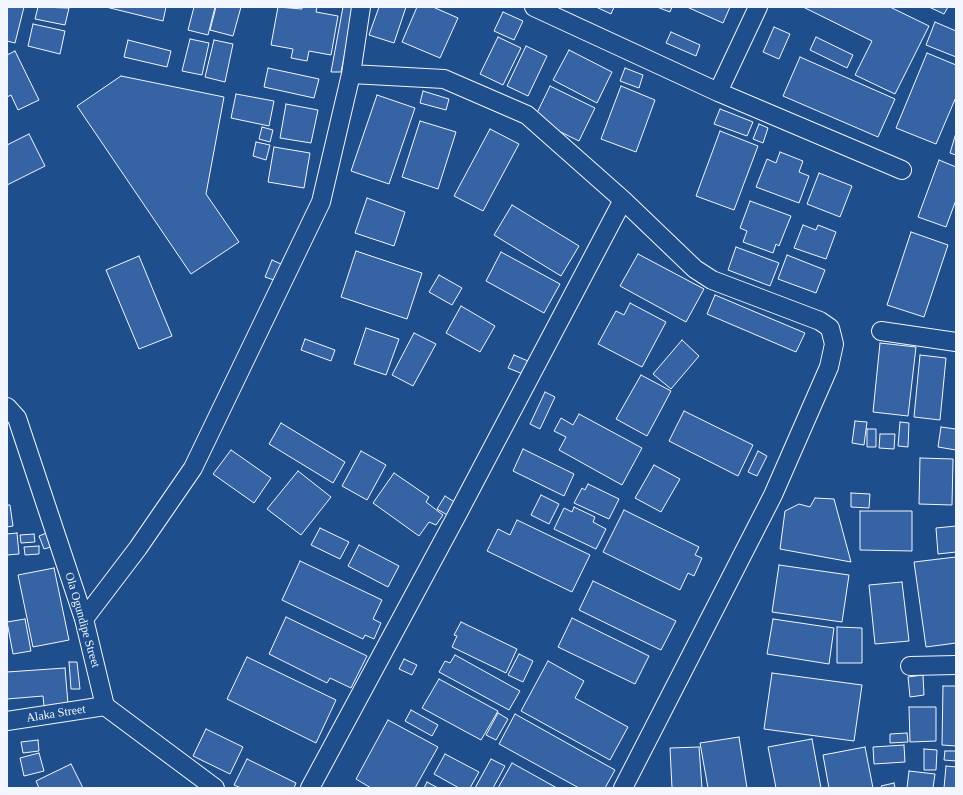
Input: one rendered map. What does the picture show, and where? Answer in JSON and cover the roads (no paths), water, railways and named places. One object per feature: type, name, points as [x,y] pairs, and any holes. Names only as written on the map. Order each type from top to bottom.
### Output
[{"type":"street","points":[[84,619],[138,548],[193,468],[321,202],[351,74],[361,7]]},
{"type":"street","points":[[534,7],[718,92],[902,170]]},
{"type":"street","points":[[718,92],[758,7]]},
{"type":"street","points":[[351,74],[444,79],[527,115],[623,200],[695,270],[712,280],[820,321],[830,328],[834,344],[829,367],[773,495],[623,788]]},
{"type":"street","points":[[310,788],[623,200]]},
{"type":"street","points":[[881,331],[956,342]]},
{"type":"street","name":"Ola Ogundipe Street","points":[[7,407],[17,418],[84,619],[105,706]]},
{"type":"street","points":[[910,666],[956,665]]},
{"type":"street","points":[[105,706],[215,788]]},
{"type":"street","name":"Alaka Street","points":[[7,721],[105,706]]}]
